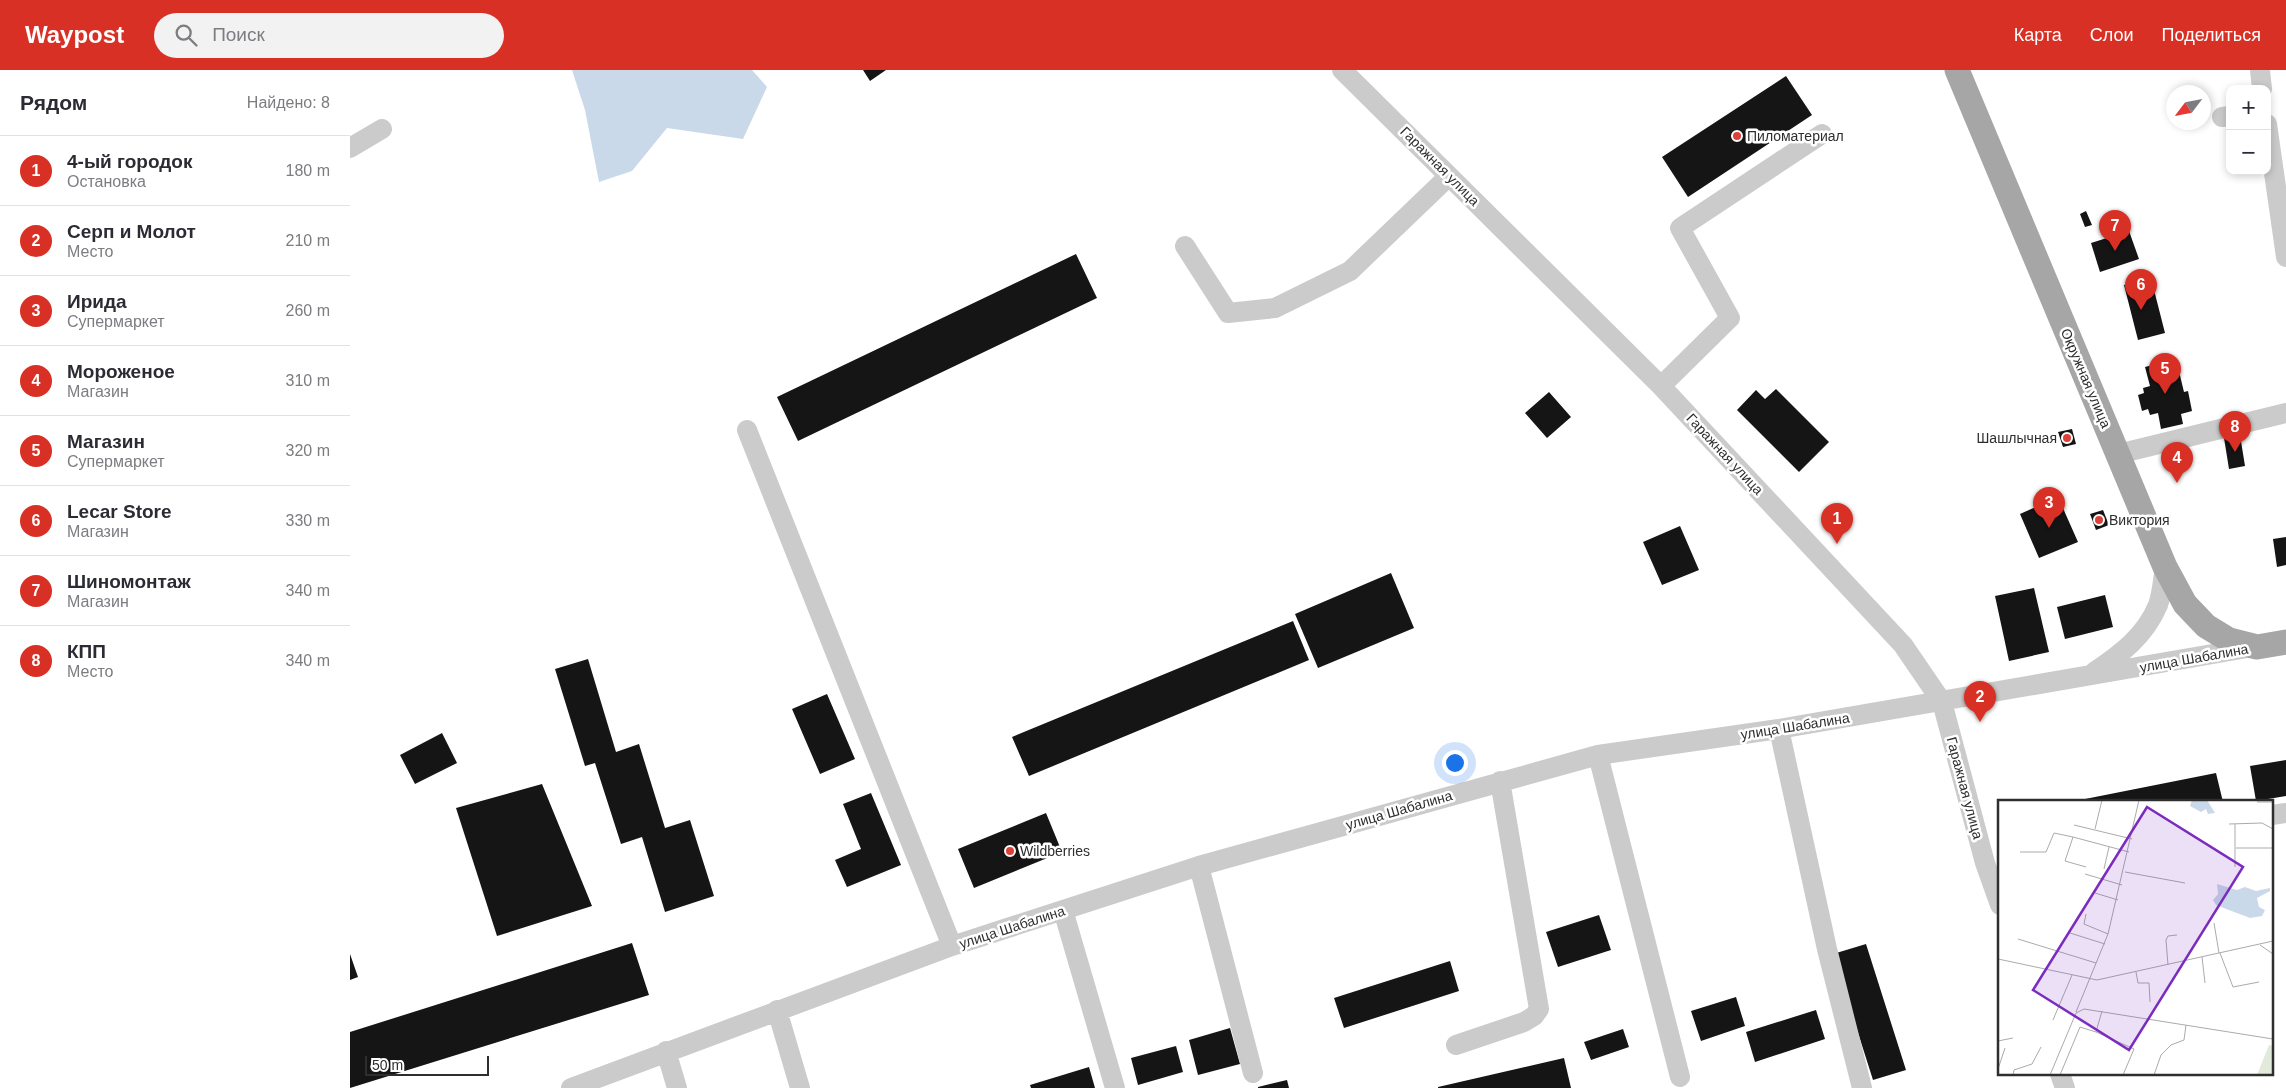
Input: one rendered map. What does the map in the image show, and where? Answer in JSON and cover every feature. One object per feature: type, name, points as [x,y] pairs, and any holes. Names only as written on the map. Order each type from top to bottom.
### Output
[{"type":"main road","name":"Окружная улица","points":[[1957,70],[2165,567],[2185,604],[2206,626],[2230,640],[2257,647]]},
{"type":"main road","points":[[2257,647],[2286,642]]},
{"type":"street","name":"Гаражная улица","points":[[1342,70],[1661,386],[1903,645],[1942,702],[1992,862],[1998,894]]},
{"type":"street","points":[[2260,70],[2262,85]]},
{"type":"street","points":[[350,148],[382,129]]},
{"type":"street","points":[[2268,130],[2286,257]]},
{"type":"street","points":[[1661,386],[1730,318],[1680,228],[1822,134]]},
{"type":"street","points":[[1185,246],[1228,313],[1275,308],[1350,271],[1449,176]]},
{"type":"street","points":[[2118,454],[2286,413]]},
{"type":"street","points":[[746,430],[952,946]]},
{"type":"street","points":[[2085,677],[2117,656],[2140,636],[2158,605],[2165,567]]},
{"type":"street","name":"улица Шабалина","points":[[571,1088],[952,946],[1063,910],[1199,866],[1598,755],[1779,730],[2257,647]]},
{"type":"street","points":[[1779,730],[1827,950],[1862,1088]]},
{"type":"street","points":[[1598,755],[1680,1077]]},
{"type":"street","points":[[1456,1045],[1524,1022],[1534,1016],[1539,1009],[1500,781]]},
{"type":"street","points":[[1199,866],[1253,1073]]},
{"type":"street","points":[[1063,910],[1115,1088]]},
{"type":"street","points":[[776,1010],[800,1088]]},
{"type":"street","points":[[666,1051],[677,1088]]},
{"type":"street","points":[[2061,1076],[2065,1088]]},
{"type":"water","points":[[572,70],[752,70],[767,87],[743,139],[667,128],[632,171],[599,182],[585,110]]},
{"type":"building","points":[[863,70],[886,70],[870,81]]},
{"type":"building","name":"Пиломатериал","points":[[1786,76],[1812,115],[1688,197],[1662,157]]},
{"type":"building","points":[[2086,211],[2092,225],[2085,227],[2080,214]]},
{"type":"building","points":[[2129,231],[2139,259],[2100,272],[2091,243]]},
{"type":"building","points":[[1076,254],[1097,298],[798,441],[777,397]]},
{"type":"building","points":[[2151,278],[2165,333],[2138,340],[2124,285]]},
{"type":"building","points":[[2176,359],[2184,392],[2188,391],[2192,411],[2181,414],[2183,424],[2161,429],[2158,413],[2150,415],[2148,409],[2142,411],[2138,395],[2144,393],[2143,388],[2150,386],[2145,367]]},
{"type":"building","points":[[1776,389],[1829,442],[1799,472],[1737,410],[1756,390],[1765,399]]},
{"type":"building","points":[[1549,392],[1571,417],[1547,438],[1525,413]]},
{"type":"building","name":"Шашлычная","points":[[2072,429],[2076,444],[2063,447],[2058,432]]},
{"type":"building","points":[[2240,435],[2245,466],[2229,469],[2224,438]]},
{"type":"building","points":[[2058,497],[2078,542],[2039,558],[2020,514]]},
{"type":"building","name":"Виктория","points":[[2103,510],[2109,525],[2096,530],[2090,514]]},
{"type":"building","points":[[1680,526],[1699,570],[1662,585],[1643,542]]},
{"type":"building","points":[[2286,537],[2286,565],[2277,567],[2273,539]]},
{"type":"building","points":[[1391,573],[1414,628],[1318,668],[1295,614]]},
{"type":"building","points":[[2034,588],[2049,652],[2009,661],[1995,596]]},
{"type":"building","points":[[2105,595],[2113,627],[2065,639],[2057,607]]},
{"type":"building","points":[[1293,621],[1309,660],[1029,776],[1012,737]]},
{"type":"building","points":[[588,659],[616,752],[639,744],[665,828],[690,820],[714,896],[665,912],[642,837],[621,844],[595,763],[585,766],[555,669]]},
{"type":"building","points":[[827,694],[855,759],[820,774],[792,709]]},
{"type":"building","points":[[442,733],[457,763],[415,784],[400,755]]},
{"type":"building","points":[[2286,760],[2286,796],[2256,800],[2250,766]]},
{"type":"building","points":[[2216,773],[2223,800],[2085,800]]},
{"type":"building","points":[[542,784],[592,906],[497,936],[456,808]]},
{"type":"building","points":[[871,793],[901,865],[847,887],[835,860],[861,849],[843,804]]},
{"type":"building","name":"Wildberries","points":[[1046,813],[1062,852],[974,888],[958,849]]},
{"type":"building","points":[[1599,915],[1611,950],[1558,967],[1546,932]]},
{"type":"building","points":[[632,943],[649,995],[350,1088],[350,1032]]},
{"type":"building","points":[[1866,944],[1906,1070],[1873,1080],[1833,954]]},
{"type":"building","points":[[350,954],[358,977],[350,980]]},
{"type":"building","points":[[1450,961],[1459,991],[1344,1028],[1334,998]]},
{"type":"building","points":[[1736,997],[1745,1026],[1701,1041],[1691,1011]]},
{"type":"building","points":[[1816,1010],[1825,1039],[1755,1062],[1746,1032]]},
{"type":"building","points":[[1230,1028],[1240,1064],[1198,1075],[1189,1040]]},
{"type":"building","points":[[1623,1029],[1629,1047],[1591,1060],[1584,1042]]},
{"type":"building","points":[[1176,1046],[1183,1072],[1138,1085],[1131,1058]]},
{"type":"building","points":[[1564,1058],[1571,1088],[1438,1088],[1438,1087]]},
{"type":"building","points":[[1089,1067],[1095,1088],[1031,1088],[1030,1085]]},
{"type":"building","points":[[1287,1080],[1289,1088],[1258,1088],[1258,1087]]},
{"type":"place","name":"Пиломатериал","points":[[1737,136]]},
{"type":"place","name":"Шиномонтаж","points":[[2115,251]]},
{"type":"place","name":"Lecar Store","points":[[2141,310]]},
{"type":"place","name":"Магазин","points":[[2165,394]]},
{"type":"place","name":"Шашлычная","points":[[2067,438]]},
{"type":"place","name":"КПП","points":[[2235,452]]},
{"type":"place","name":"Мороженое","points":[[2177,483]]},
{"type":"place","name":"Виктория","points":[[2099,520]]},
{"type":"place","name":"Ирида","points":[[2049,528]]},
{"type":"place","name":"4-ый городок","points":[[1837,544]]},
{"type":"place","name":"Серп и Молот","points":[[1980,722]]},
{"type":"place","name":"Wildberries","points":[[1010,851]]}]
